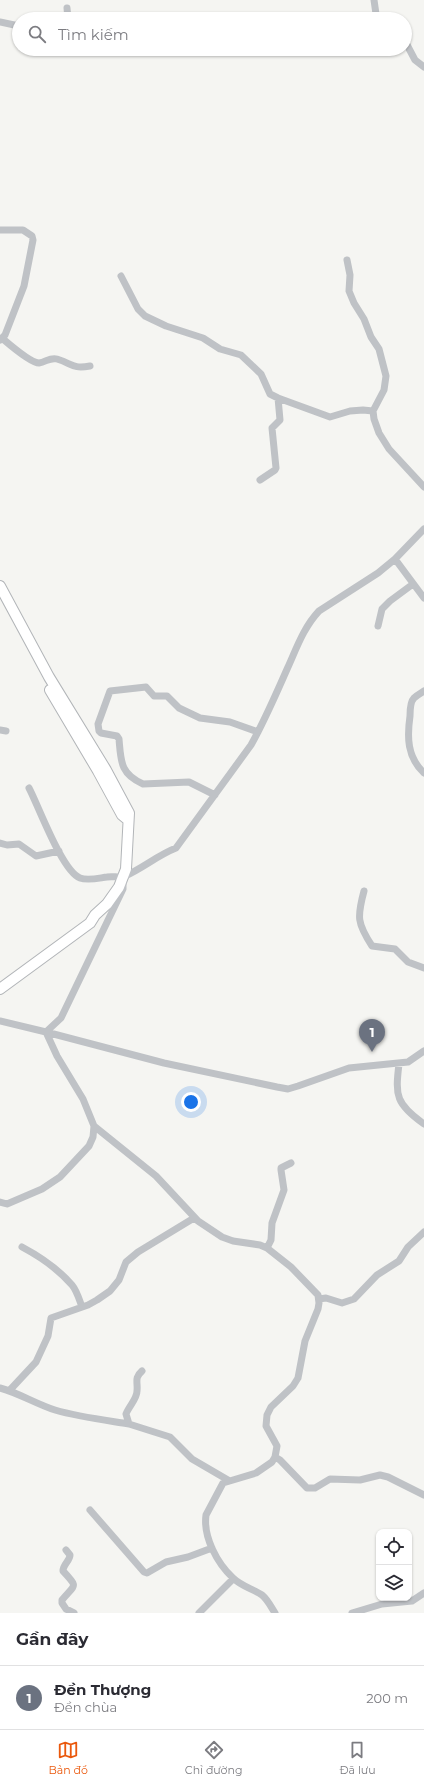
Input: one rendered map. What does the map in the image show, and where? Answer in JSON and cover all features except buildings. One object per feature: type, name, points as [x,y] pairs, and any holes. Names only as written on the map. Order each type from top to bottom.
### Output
[{"type":"highway","points":[[0,586],[49,677],[112,781],[129,813],[126,869],[119,887],[107,904],[95,915],[90,923],[0,989]]},
{"type":"highway","points":[[0,598],[68,722],[98,771],[122,816],[128,820]]},
{"type":"highway","points":[[0,983],[65,936],[86,918],[95,915]]},
{"type":"street","points":[[374,0],[376,12]]},
{"type":"street","points":[[67,8],[67,12]]},
{"type":"street","points":[[0,22],[12,25]]},
{"type":"street","points":[[412,54],[415,60],[424,67]]},
{"type":"street","points":[[0,230],[23,230],[32,236],[33,240],[24,286],[1,339],[33,362],[40,363],[56,358],[77,368],[90,366]]},
{"type":"street","points":[[347,260],[350,275],[349,291],[379,349],[386,376],[386,385],[373,411],[374,419],[379,433],[386,444],[424,487]]},
{"type":"street","points":[[121,276],[138,309],[145,316],[166,326],[198,336],[220,349],[241,355],[261,374],[270,394],[330,417],[350,411],[373,411]]},
{"type":"street","points":[[260,480],[276,468],[272,428],[280,420],[278,398]]},
{"type":"street","points":[[29,788],[59,851],[73,873],[78,877],[84,879],[112,876],[123,877],[164,853],[176,848],[251,745],[303,634],[313,618],[319,611],[372,577],[395,559],[424,529]]},
{"type":"street","points":[[395,559],[424,598]]},
{"type":"street","points":[[378,626],[382,609],[390,601],[413,584]]},
{"type":"street","points":[[215,795],[189,782],[143,784],[138,782],[126,771],[122,764],[119,739],[117,736],[101,733],[98,729],[98,724],[110,691],[146,687],[154,696],[167,696],[178,708],[200,718],[230,722],[258,732]]},
{"type":"street","points":[[424,690],[413,699],[411,704],[408,735],[410,751],[413,759],[424,773]]},
{"type":"street","points":[[0,843],[7,845],[19,844],[36,856],[59,851]]},
{"type":"street","points":[[46,1032],[61,1018],[67,1008],[123,889],[123,877]]},
{"type":"street","points":[[364,891],[359,910],[359,921],[362,930],[372,946],[395,949],[408,962],[424,968]]},
{"type":"street","points":[[0,1021],[164,1063],[276,1088],[288,1089],[327,1077],[349,1068],[408,1062],[424,1051]]},
{"type":"street","points":[[0,1202],[7,1204],[42,1189],[56,1180],[90,1146],[93,1137],[94,1126],[83,1099],[57,1056],[46,1032]]},
{"type":"street","points":[[399,1064],[397,1085],[398,1098],[406,1109],[424,1124]]},
{"type":"street","points":[[94,1126],[156,1176],[194,1218],[222,1237],[233,1241],[260,1245],[267,1248],[291,1267],[319,1299],[318,1309],[305,1341],[298,1378],[293,1386],[272,1407],[267,1415],[266,1426],[277,1446],[276,1457],[272,1462],[256,1473],[228,1480],[219,1487],[206,1515],[206,1526],[212,1548],[222,1565],[233,1579],[262,1595],[275,1613]]},
{"type":"street","points":[[267,1248],[271,1240],[272,1223],[284,1190],[281,1168],[291,1163]]},
{"type":"street","points":[[9,1390],[36,1362],[48,1336],[51,1318],[82,1307],[97,1300],[110,1291],[119,1280],[126,1262],[138,1252],[194,1218]]},
{"type":"street","points":[[319,1299],[326,1298],[342,1302],[354,1300],[377,1275],[399,1261],[408,1248],[424,1232]]},
{"type":"street","points":[[22,1247],[38,1256],[72,1284],[82,1307]]},
{"type":"street","points":[[129,1424],[126,1414],[136,1396],[137,1376],[142,1371]]},
{"type":"street","points":[[0,1388],[9,1390],[38,1404],[56,1410],[129,1424],[170,1437],[192,1459],[228,1480]]},
{"type":"street","points":[[276,1457],[307,1488],[315,1488],[330,1479],[360,1480],[380,1475],[388,1477],[424,1495]]},
{"type":"street","points":[[90,1510],[144,1572],[147,1573],[166,1562],[188,1557],[212,1548]]},
{"type":"street","points":[[66,1550],[70,1555],[70,1558],[63,1567],[63,1571],[73,1582],[74,1586],[62,1600],[62,1603],[66,1609],[74,1613]]},
{"type":"street","points":[[199,1613],[233,1579]]},
{"type":"street","points":[[352,1613],[382,1604],[412,1601],[424,1593]]},
{"type":"place","name":"Đền Thượng","points":[[372,1052]]}]
